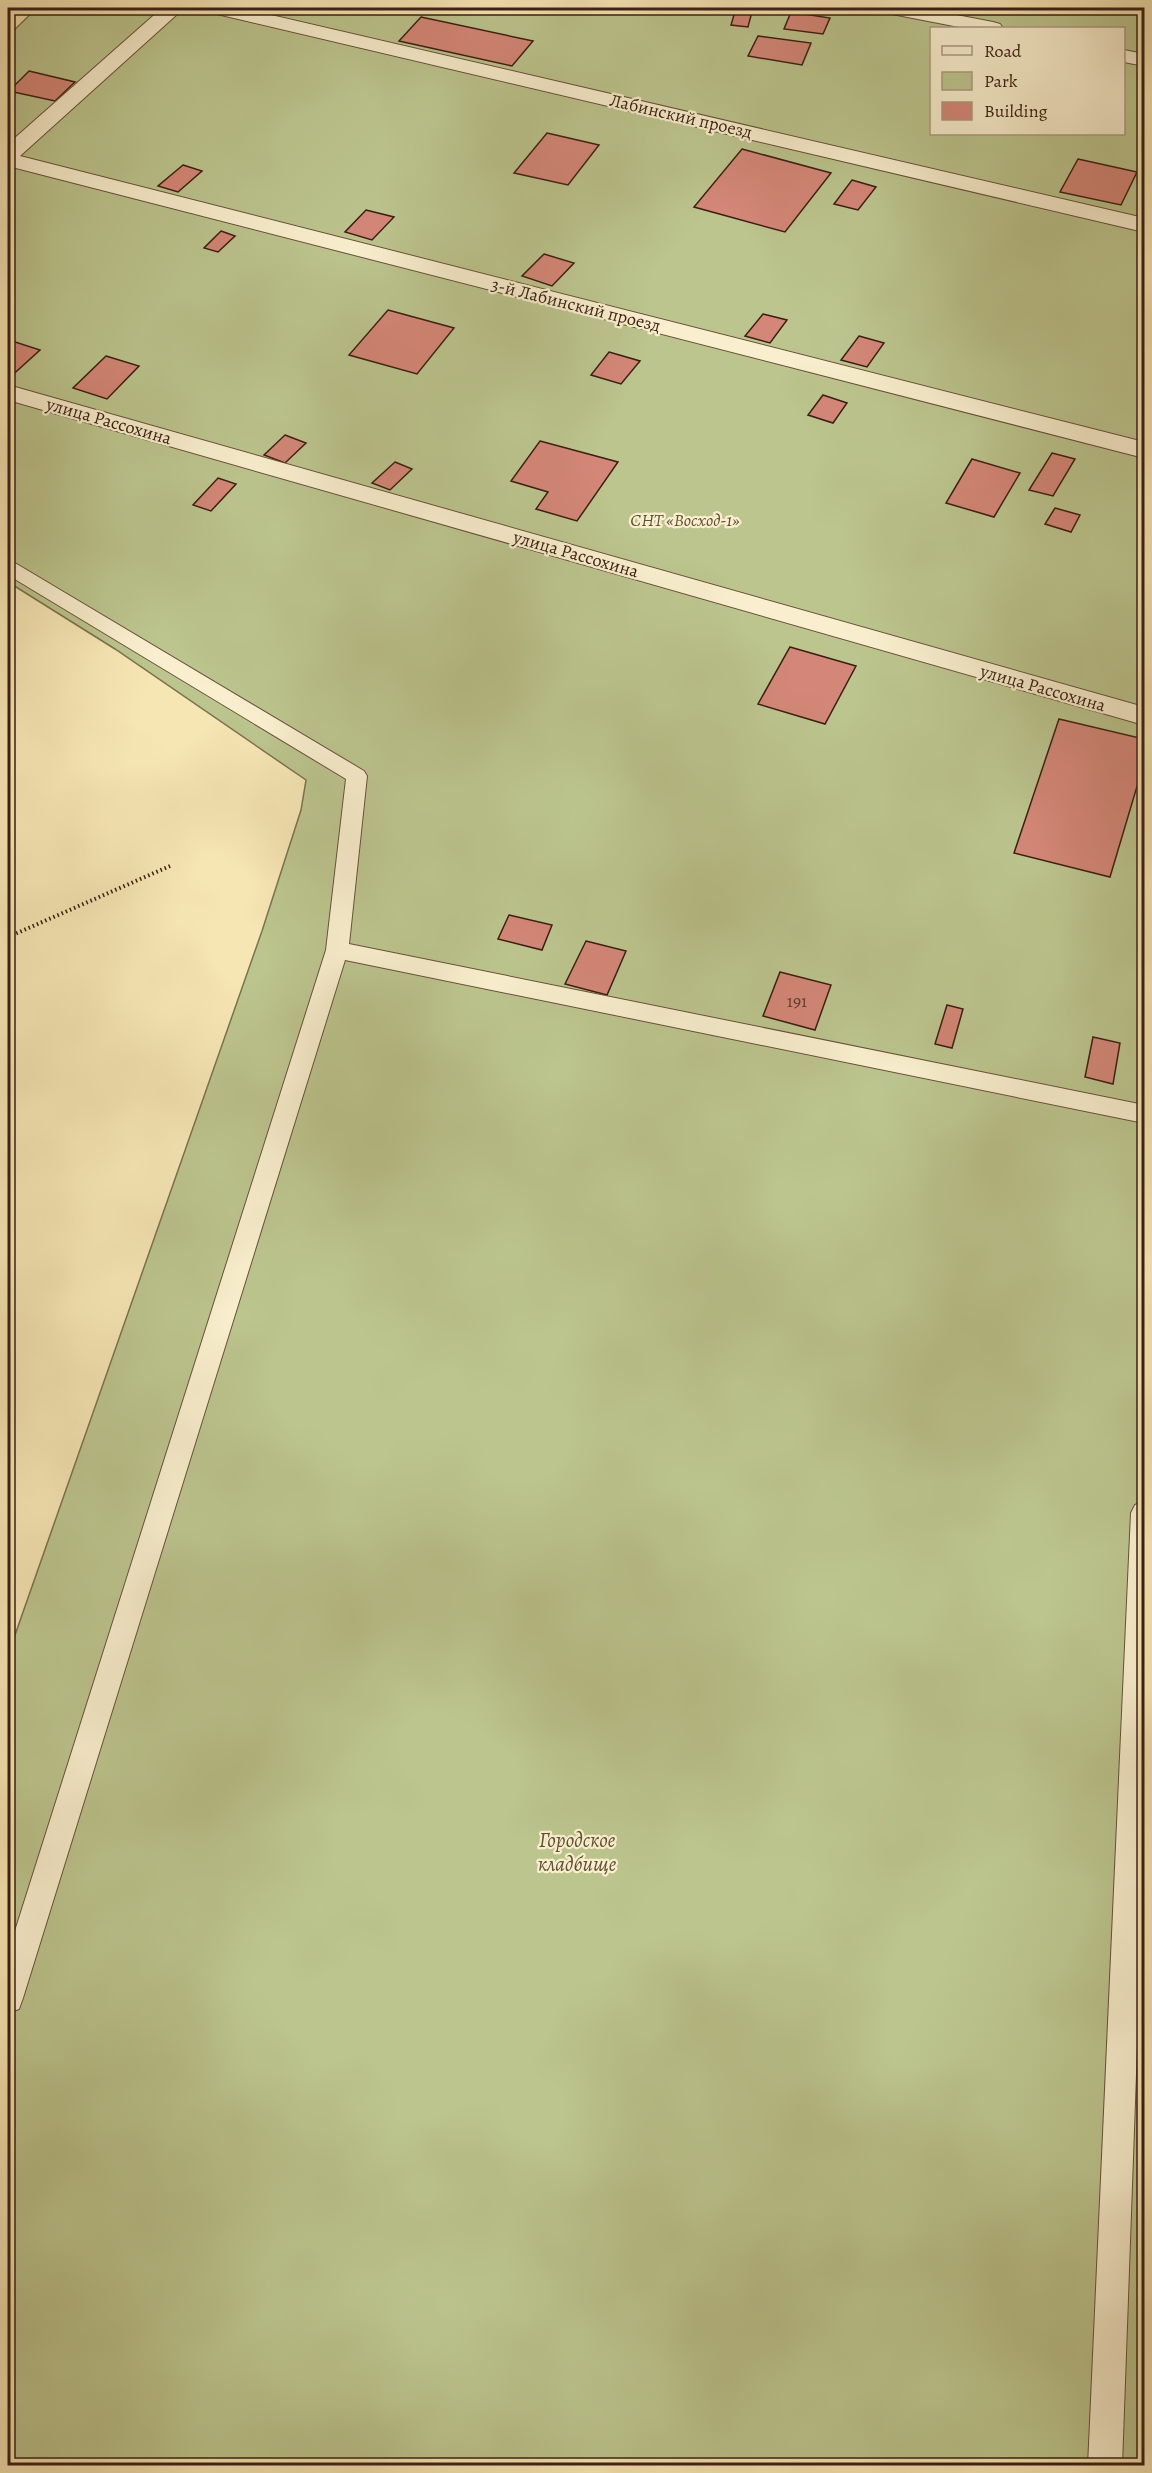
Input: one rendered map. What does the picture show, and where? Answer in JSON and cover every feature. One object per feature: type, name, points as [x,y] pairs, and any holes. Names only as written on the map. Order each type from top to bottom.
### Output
[{"type":"street","points":[[8,157],[174,8]]},
{"type":"street","name":"Лабинский проезд","points":[[217,8],[1144,225]]},
{"type":"street","points":[[892,8],[988,27]]},
{"type":"street","points":[[1125,56],[1144,60]]},
{"type":"street","name":"3-й Лабинский проезд","points":[[8,157],[1144,450]]},
{"type":"street","name":"улица Рассохина","points":[[8,392],[1144,716]]},
{"type":"lane","points":[[8,567],[357,776],[337,950],[8,1998]]},
{"type":"lane","points":[[337,950],[1144,1114]]},
{"type":"lane","points":[[1105,2466],[1144,1513]]},
{"type":"path","points":[[8,937],[170,866]]},
{"type":"green space","points":[[37,8],[1144,8],[1144,2465],[8,2465],[8,1655],[262,931],[301,810],[306,780],[115,649],[8,582],[8,36]]},
{"type":"building","points":[[736,8],[753,8],[748,27],[731,25]]},
{"type":"building","points":[[791,12],[830,18],[823,34],[784,29]]},
{"type":"building","points":[[421,17],[533,41],[512,66],[399,41]]},
{"type":"building","points":[[758,36],[811,43],[802,65],[748,56]]},
{"type":"building","points":[[29,71],[75,82],[55,101],[9,91]]},
{"type":"building","points":[[547,133],[599,145],[568,185],[514,173]]},
{"type":"building","points":[[742,149],[831,173],[785,232],[694,207]]},
{"type":"building","points":[[1078,159],[1137,172],[1121,205],[1060,192]]},
{"type":"building","points":[[183,165],[202,171],[178,192],[158,186]]},
{"type":"building","points":[[852,180],[876,187],[858,210],[834,204]]},
{"type":"building","points":[[366,210],[394,217],[372,240],[345,232]]},
{"type":"building","points":[[221,231],[235,236],[218,252],[204,248]]},
{"type":"building","points":[[544,254],[574,263],[552,286],[522,276]]},
{"type":"building","points":[[388,310],[454,328],[417,374],[349,355]]},
{"type":"building","points":[[763,314],[787,320],[770,343],[745,336]]},
{"type":"building","points":[[859,336],[884,343],[867,367],[841,360]]},
{"type":"building","points":[[9,340],[40,350],[8,379],[8,342]]},
{"type":"building","points":[[609,352],[640,361],[621,384],[591,375]]},
{"type":"building","points":[[106,356],[139,366],[107,399],[73,388]]},
{"type":"building","points":[[823,395],[847,403],[833,423],[808,415]]},
{"type":"building","points":[[285,435],[306,443],[285,463],[264,455]]},
{"type":"building","points":[[540,441],[618,462],[577,521],[536,509],[548,492],[511,481]]},
{"type":"building","points":[[1052,453],[1075,459],[1053,496],[1029,490]]},
{"type":"building","points":[[972,459],[1020,473],[994,517],[946,503]]},
{"type":"building","points":[[395,462],[412,469],[390,490],[372,483]]},
{"type":"building","points":[[218,478],[236,484],[211,511],[193,505]]},
{"type":"building","points":[[1055,508],[1080,515],[1071,532],[1045,524]]},
{"type":"building","points":[[790,647],[856,666],[825,724],[758,704]]},
{"type":"building","points":[[1059,719],[1144,739],[1144,763],[1110,877],[1014,853]]},
{"type":"building","points":[[509,915],[552,925],[542,950],[498,939]]},
{"type":"building","points":[[586,941],[626,951],[607,995],[565,984]]},
{"type":"building","points":[[780,972],[831,985],[815,1030],[763,1016]]},
{"type":"building","points":[[947,1005],[963,1009],[952,1048],[935,1044]]},
{"type":"building","points":[[1093,1037],[1120,1043],[1113,1084],[1085,1077]]},
{"type":"park label","name":"СНТ «Восход-1»","points":[[685,520]]},
{"type":"park label","name":"Городское кладбище","points":[[577,1852]]}]
